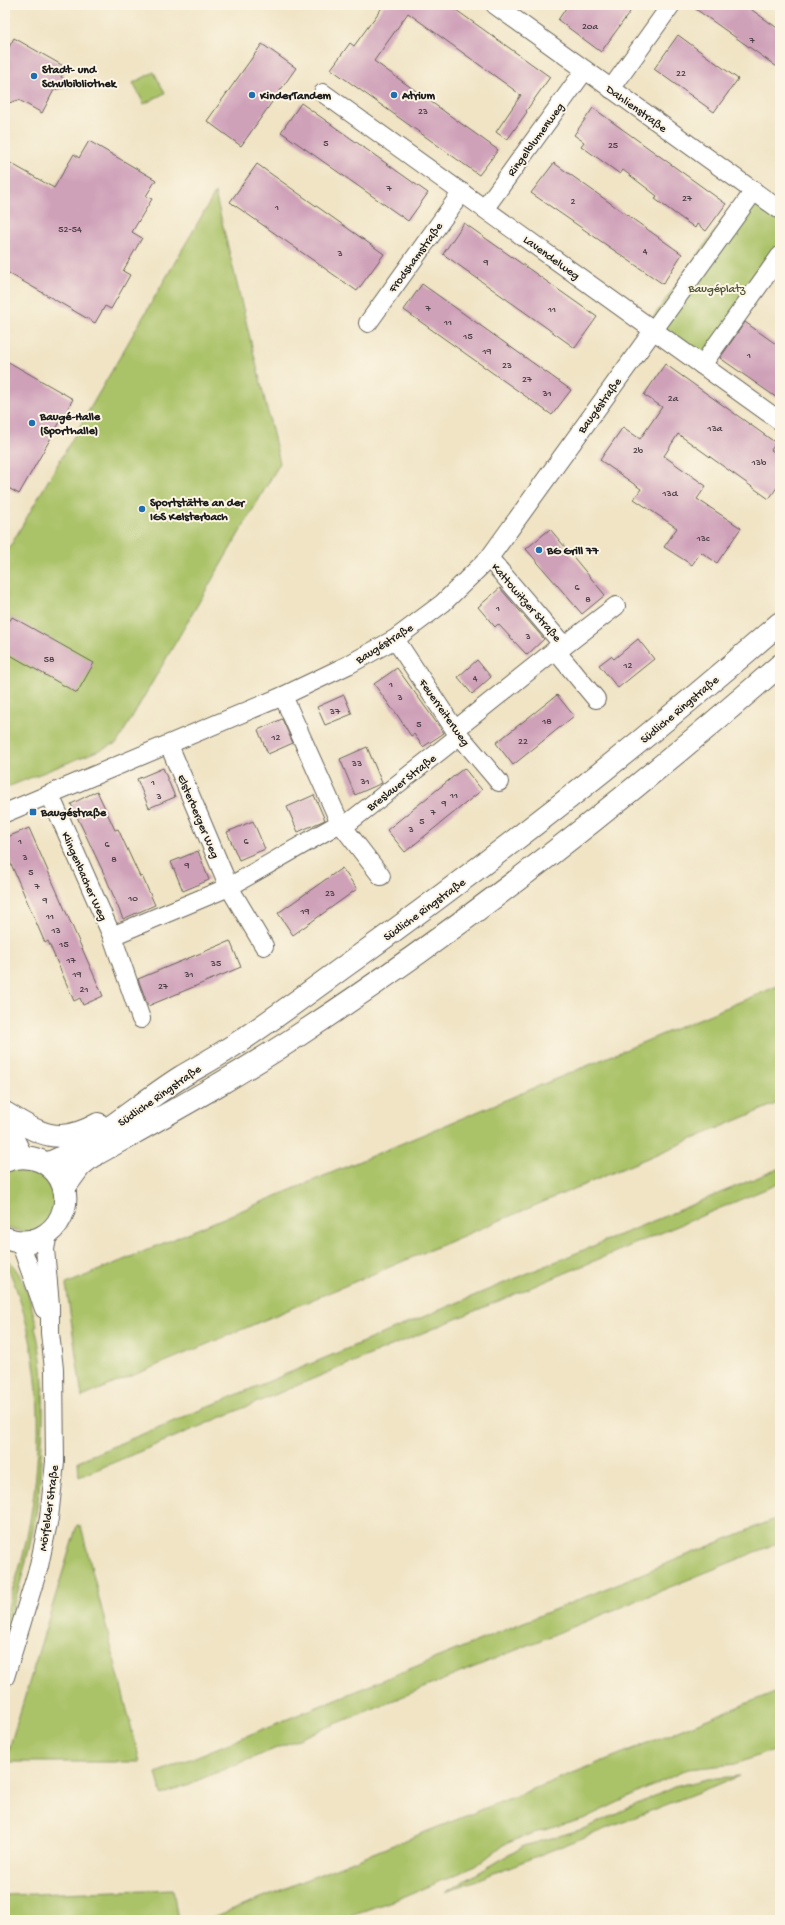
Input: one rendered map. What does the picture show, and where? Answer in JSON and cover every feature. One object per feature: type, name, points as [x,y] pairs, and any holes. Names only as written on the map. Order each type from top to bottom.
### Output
[{"type":"main road","name":"Südliche Ringstraße","points":[[46,1164],[76,1151],[118,1124],[131,1112],[290,1007],[450,890],[640,742],[780,623]]},
{"type":"main road","name":"Südliche Ringstraße","points":[[64,1188],[80,1166],[92,1157],[236,1074],[300,1034],[427,946],[604,811],[780,665]]},
{"type":"main road","points":[[5,1112],[31,1129],[49,1135],[71,1136],[84,1132],[106,1119],[131,1112]]},
{"type":"main road","points":[[12,1240],[30,1242],[48,1234],[57,1225],[63,1213],[65,1201],[64,1188],[57,1175],[46,1164],[36,1159],[14,1159]]},
{"type":"street","name":"Dahlienstraße","points":[[495,5],[780,210]]},
{"type":"street","points":[[611,89],[671,5]]},
{"type":"street","name":"Ringelblumenweg","points":[[485,208],[585,70]]},
{"type":"street","name":"Lavendelweg","points":[[323,93],[780,421]]},
{"type":"street","points":[[653,330],[754,191]]},
{"type":"street","name":"Frodshamstraße","points":[[368,323],[462,192]]},
{"type":"street","points":[[702,365],[780,256]]},
{"type":"street","name":"Baugéstraße","points":[[5,813],[283,696],[348,666],[395,639],[443,603],[489,558],[653,330]]},
{"type":"street","name":"Kattowitzer Straße","points":[[489,558],[560,648],[596,699]]},
{"type":"street","name":"Kattowitzer Straße","points":[[457,733],[560,648],[616,606]]},
{"type":"street","name":"Feuerreiterweg","points":[[395,639],[457,733],[499,782]]},
{"type":"street","points":[[283,696],[342,825],[381,876]]},
{"type":"street","name":"Breslauer Straße","points":[[342,825],[457,733]]},
{"type":"street","name":"Elsterberger Weg","points":[[168,745],[229,887],[264,946]]},
{"type":"street","name":"Klingenbacher Weg","points":[[50,795],[112,936],[141,1019]]},
{"type":"street","points":[[229,887],[342,825]]},
{"type":"street","name":"Klingenbacher Weg","points":[[112,936],[229,887]]},
{"type":"street","points":[[5,1112],[14,1136],[14,1159]]},
{"type":"street","name":"Mörfelder Straße","points":[[5,1677],[39,1566],[49,1518],[55,1462],[56,1424],[54,1369],[50,1333],[50,1305],[45,1249],[48,1234]]},
{"type":"street","name":"Mörfelder Straße","points":[[12,1240],[42,1302],[50,1333]]},
{"type":"green space","points":[[154,72],[165,93],[144,104],[133,83]]},
{"type":"green space","name":"Sportstätte an der IGS Kelsterbach","points":[[215,193],[243,309],[245,310],[244,313],[280,463],[117,743],[5,788],[5,555]]},
{"type":"green space","name":"Baugéplatz","points":[[742,193],[780,220],[780,262],[709,361],[651,320]]},
{"type":"green space","points":[[780,985],[780,1102],[82,1397],[66,1284]]},
{"type":"green space","points":[[29,1166],[48,1176],[58,1197],[51,1220],[32,1233],[5,1228],[5,1171],[8,1169]]},
{"type":"green space","points":[[780,1168],[780,1183],[79,1477],[78,1461]]},
{"type":"green space","points":[[5,1258],[23,1280],[37,1326],[35,1327],[41,1356],[43,1398],[42,1442],[37,1509],[26,1562],[5,1633],[7,1612],[24,1551],[30,1522],[37,1462],[38,1403],[31,1343],[24,1314],[14,1282],[5,1263]]},
{"type":"green space","points":[[780,1517],[780,1542],[162,1795],[156,1773]]},
{"type":"green space","points":[[77,1525],[81,1526],[140,1762],[5,1762]]},
{"type":"green space","points":[[780,1690],[779,1748],[736,1764],[688,1769],[583,1819],[531,1834],[503,1845],[476,1866],[398,1899],[348,1916],[329,1920],[206,1920]]},
{"type":"green space","points":[[739,1776],[446,1892],[524,1846],[583,1829],[674,1787],[707,1779]]},
{"type":"green space","points":[[173,1889],[178,1920],[5,1920],[5,1895]]},
{"type":"building","name":"Atrium","points":[[384,5],[449,5],[550,77],[507,140],[496,132],[521,95],[408,13],[374,61],[498,150],[479,175],[331,69],[350,43],[354,46]]},
{"type":"building","points":[[568,5],[635,5],[601,52],[558,20]]},
{"type":"building","points":[[690,5],[745,5],[780,30],[780,69]]},
{"type":"building","points":[[678,35],[738,79],[714,112],[654,69]]},
{"type":"building","name":"Stadt- und Schulbibliothek","points":[[14,38],[67,68],[61,77],[75,85],[54,90],[42,113],[19,100],[5,104],[5,45],[9,47]]},
{"type":"building","name":"KinderTandem","points":[[262,44],[296,68],[241,146],[207,121]]},
{"type":"building","points":[[301,103],[428,193],[408,221],[281,132]]},
{"type":"building","points":[[593,108],[726,204],[706,231],[697,224],[695,228],[655,199],[657,196],[623,170],[620,174],[581,146],[584,142],[574,135]]},
{"type":"building","points":[[89,141],[156,180],[146,196],[152,199],[132,232],[142,238],[123,271],[130,275],[111,309],[105,306],[95,323],[5,271],[5,160],[54,188],[74,154],[79,158]]},
{"type":"building","points":[[554,163],[682,254],[663,284],[531,193]]},
{"type":"building","points":[[257,164],[384,254],[357,291],[230,202]]},
{"type":"building","points":[[464,223],[597,317],[575,348],[443,254]]},
{"type":"building","points":[[422,284],[571,390],[552,415],[404,310]]},
{"type":"building","points":[[745,322],[780,347],[780,400],[720,358]]},
{"type":"building","name":"Baugé-Halle (Sporthalle)","points":[[5,360],[73,399],[19,494],[5,486]]},
{"type":"building","points":[[665,364],[776,443],[771,450],[780,456],[780,483],[769,499],[678,434],[664,456],[706,486],[697,499],[741,528],[717,563],[701,552],[692,565],[664,547],[677,528],[634,499],[641,489],[600,460],[623,427],[640,439],[662,407],[644,395]]},
{"type":"building","points":[[550,529],[605,595],[582,614],[526,549]]},
{"type":"building","points":[[500,588],[544,639],[527,655],[498,624],[495,627],[478,607]]},
{"type":"building","points":[[12,617],[94,663],[77,693],[5,652],[5,629]]},
{"type":"building","points":[[638,639],[654,659],[618,688],[599,665],[611,656],[614,659]]},
{"type":"building","points":[[477,660],[491,677],[472,694],[458,677]]},
{"type":"building","points":[[397,668],[444,733],[423,747],[414,734],[411,736],[394,710],[374,684]]},
{"type":"building","points":[[344,695],[352,714],[325,725],[317,707]]},
{"type":"building","points":[[557,695],[574,716],[513,765],[496,743]]},
{"type":"building","points":[[282,719],[293,743],[268,754],[258,730]]},
{"type":"building","points":[[367,747],[382,783],[355,795],[340,759]]},
{"type":"building","points":[[163,768],[175,797],[149,808],[137,779]]},
{"type":"building","points":[[464,768],[482,790],[405,852],[387,830]]},
{"type":"building","points":[[97,791],[115,830],[118,829],[140,877],[142,876],[155,905],[123,919],[106,878],[71,804]]},
{"type":"building","points":[[314,795],[325,820],[298,832],[287,807]]},
{"type":"building","points":[[253,821],[265,849],[239,860],[227,832]]},
{"type":"building","points":[[29,828],[103,996],[83,1005],[80,998],[74,1001],[48,941],[45,943],[5,850],[5,838]]},
{"type":"building","points":[[198,851],[209,880],[183,891],[171,862]]},
{"type":"building","points":[[342,868],[357,889],[293,935],[278,913]]},
{"type":"building","points":[[230,941],[241,967],[148,1006],[138,979]]},
{"type":"place","name":"Stadt- und Schulbibliothek","points":[[34,76]]},
{"type":"place","name":"KinderTandem","points":[[252,95]]},
{"type":"place","name":"Atrium","points":[[394,95]]},
{"type":"place","name":"Baugé-Halle (Sporthalle)","points":[[32,423]]},
{"type":"place","name":"Sportstätte an der IGS Kelsterbach","points":[[142,509]]},
{"type":"place","name":"BG Grill 77","points":[[539,550]]},
{"type":"place","name":"Baugéstraße","points":[[33,812]]}]
